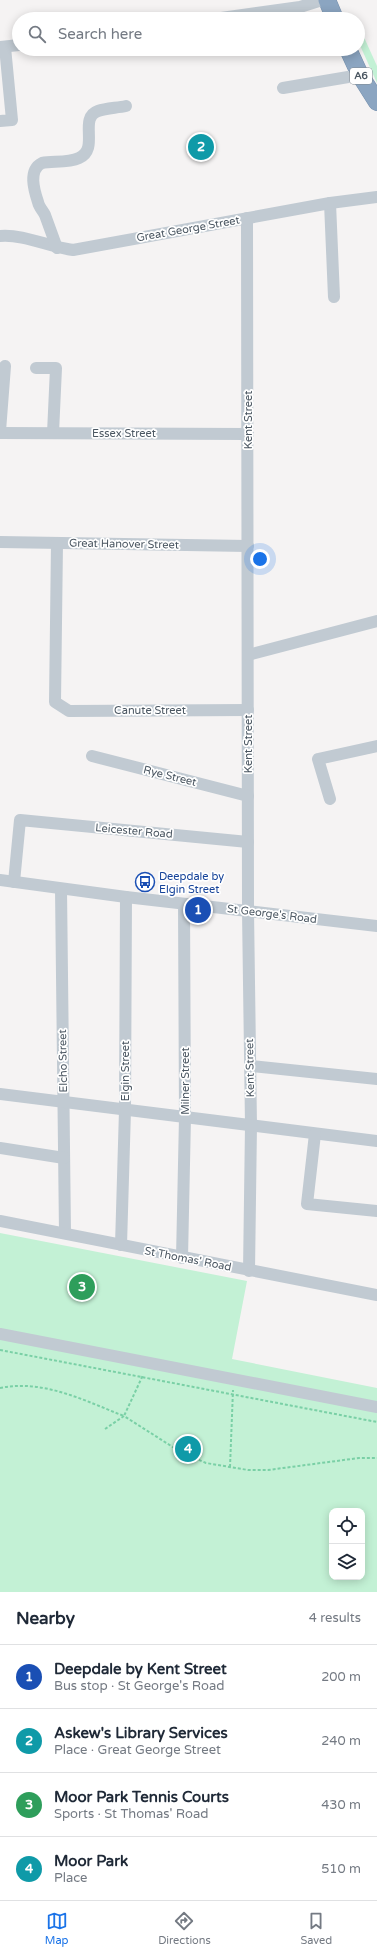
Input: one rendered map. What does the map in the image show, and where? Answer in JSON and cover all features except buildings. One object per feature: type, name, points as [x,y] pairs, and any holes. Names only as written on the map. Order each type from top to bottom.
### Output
[{"type":"highway","points":[[327,0],[332,12]]},
{"type":"highway","name":"A6","points":[[351,56],[360,75],[377,102]]},
{"type":"street","points":[[269,12],[300,8],[322,0]]},
{"type":"street","points":[[0,121],[12,120],[5,86],[3,47]]},
{"type":"street","points":[[283,88],[360,75]]},
{"type":"street","points":[[57,248],[44,213],[38,203],[33,177],[34,170],[37,165],[42,163],[80,158],[87,151],[89,146],[89,120],[92,115],[97,111],[126,106]]},
{"type":"street","name":"Great George Street","points":[[0,236],[20,236],[57,248],[73,250],[330,203],[377,197]]},
{"type":"street","points":[[330,203],[334,297]]},
{"type":"street","name":"Kent Street","points":[[247,218],[248,911],[251,1066],[249,1271]]},
{"type":"street","points":[[0,432],[5,366]]},
{"type":"street","points":[[36,368],[56,368],[53,433]]},
{"type":"street","name":"Essex Street","points":[[0,432],[248,434]]},
{"type":"street","name":"Great Hanover Street","points":[[0,542],[248,546]]},
{"type":"street","name":"Canute Street","points":[[58,543],[55,702],[69,711],[248,710]]},
{"type":"street","points":[[248,655],[377,621]]},
{"type":"street","points":[[330,799],[318,759],[377,746]]},
{"type":"street","name":"Rye Street","points":[[92,756],[248,796]]},
{"type":"street","name":"Leicester Road","points":[[14,882],[20,820],[248,842]]},
{"type":"street","name":"St George's Road","points":[[0,880],[126,897],[377,926]]},
{"type":"street","name":"Elcho Street","points":[[62,889],[65,1234]]},
{"type":"street","name":"Elgin Street","points":[[121,1245],[125,1110],[126,897]]},
{"type":"street","name":"Milner Street","points":[[182,1258],[185,1117],[184,904]]},
{"type":"street","points":[[251,1066],[377,1079]]},
{"type":"street","points":[[0,1094],[377,1141]]},
{"type":"street","points":[[315,1134],[307,1204],[377,1211]]},
{"type":"street","points":[[0,1148],[64,1158]]},
{"type":"street","name":"St Thomas' Road","points":[[0,1221],[182,1258],[377,1295]]},
{"type":"street","points":[[0,1334],[149,1361],[377,1407]]},
{"type":"path","points":[[0,1350],[142,1376],[234,1396],[377,1422]]},
{"type":"path","points":[[105,1429],[124,1416],[142,1376]]},
{"type":"path","points":[[230,1466],[234,1396],[233,1379]]},
{"type":"path","points":[[0,1388],[14,1385],[45,1388],[64,1393],[124,1416],[179,1451],[206,1463],[248,1470],[268,1470],[359,1458],[377,1458]]},
{"type":"green space","points":[[365,39],[377,66],[377,83],[365,56]]},
{"type":"green space","points":[[0,1233],[247,1281],[232,1359],[377,1388],[377,1592],[0,1592]]},
{"type":"place","name":"Askew's Library Services","points":[[201,147]]},
{"type":"place","name":"Deepdale by Elgin Street","points":[[145,882]]},
{"type":"place","name":"Deepdale by Kent Street","points":[[198,910]]},
{"type":"place","name":"Moor Park Tennis Courts","points":[[82,1287]]},
{"type":"place","name":"Moor Park","points":[[188,1449]]}]
